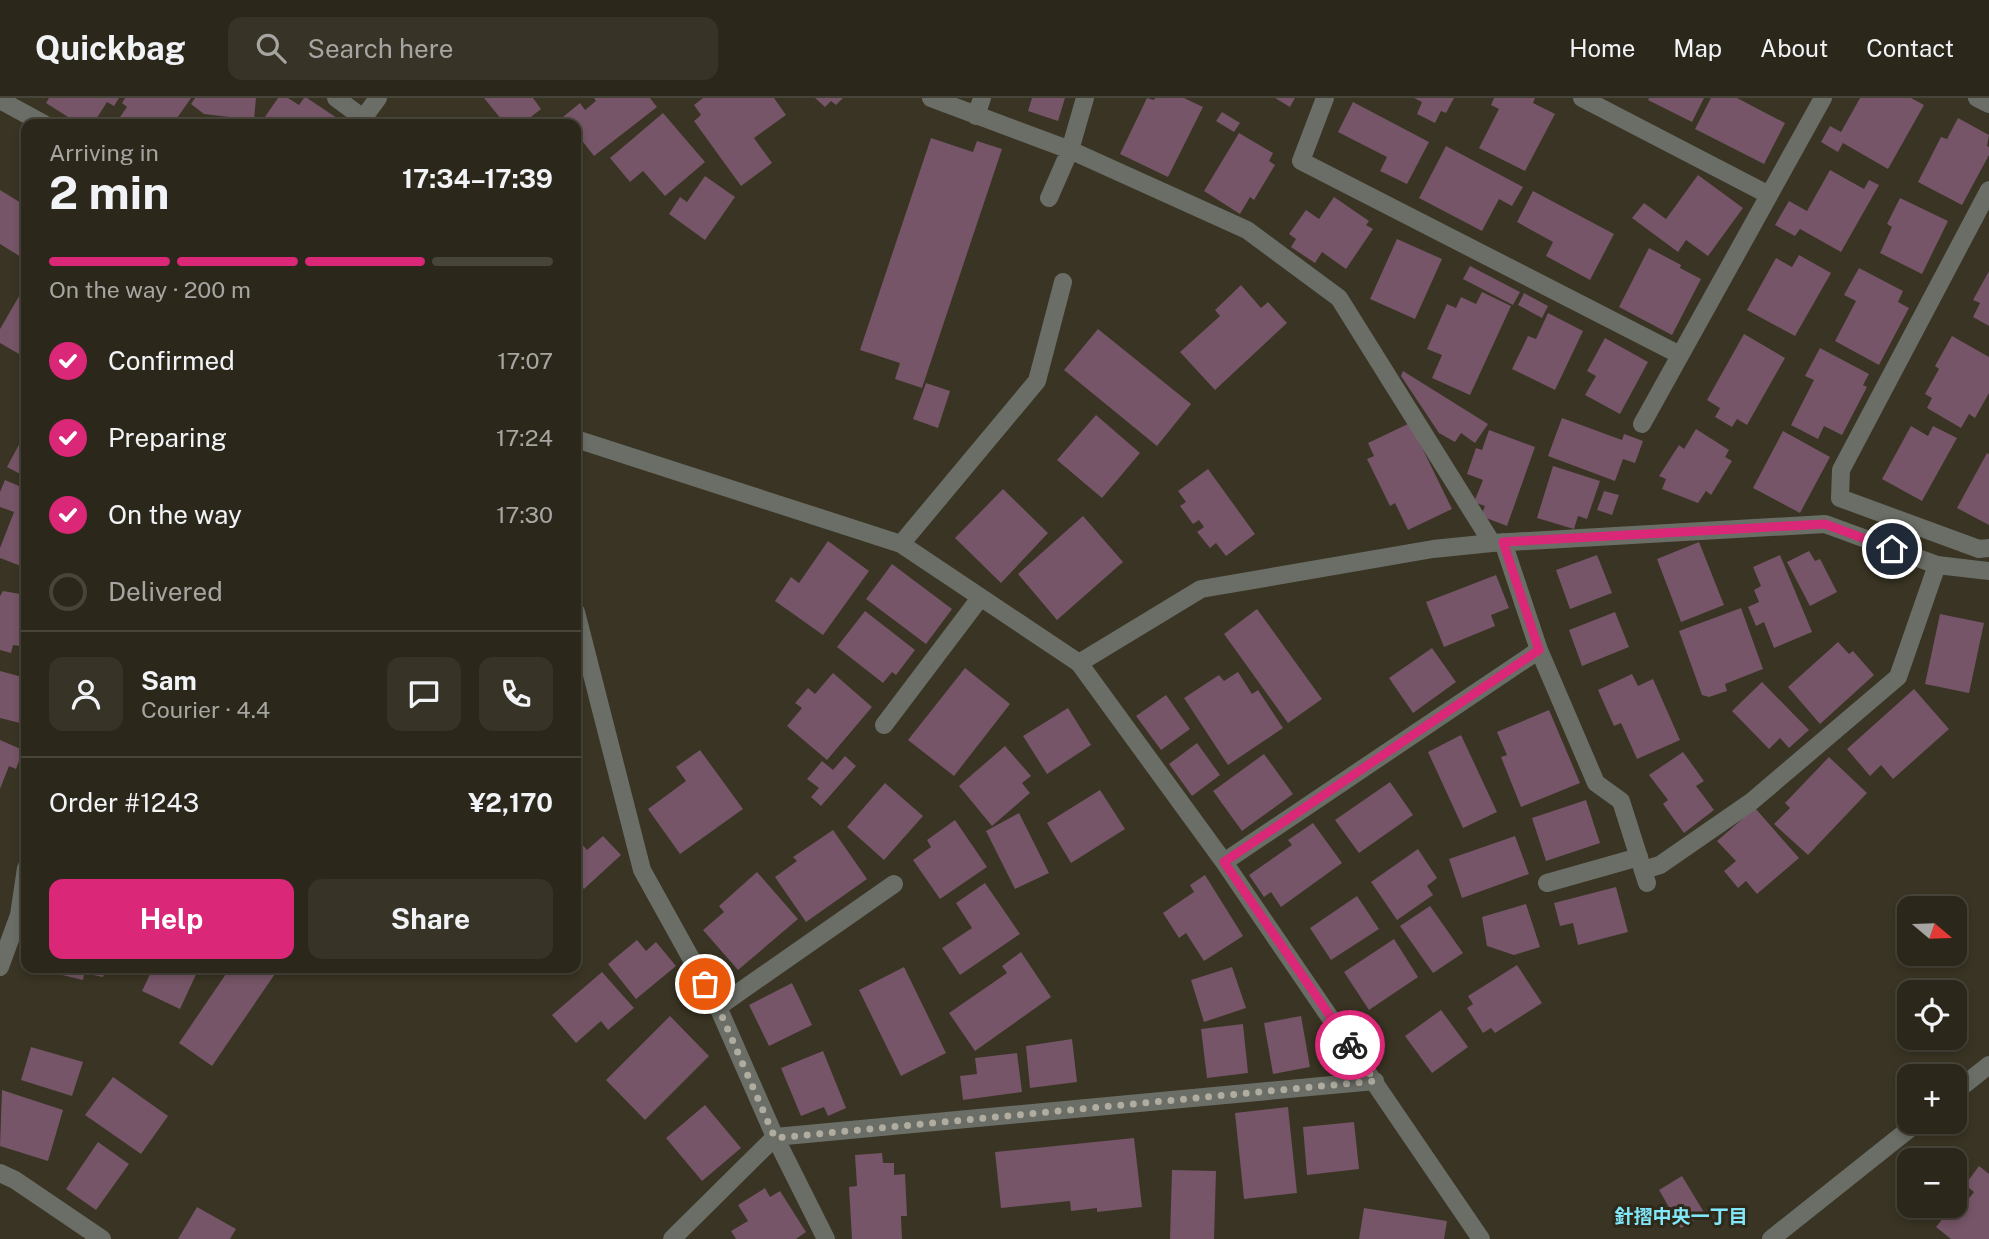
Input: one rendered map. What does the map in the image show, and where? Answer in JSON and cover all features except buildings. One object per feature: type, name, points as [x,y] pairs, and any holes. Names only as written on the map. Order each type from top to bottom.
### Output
[{"type":"street","points":[[336,98],[359,119]]},
{"type":"street","points":[[363,119],[379,98]]},
{"type":"street","points":[[931,98],[1070,150],[1247,230],[1339,298],[1497,543],[1596,783],[1621,802],[1643,870]]},
{"type":"street","points":[[976,116],[982,98]]},
{"type":"street","points":[[1049,198],[1070,150],[1085,98]]},
{"type":"street","points":[[1325,98],[1301,161],[1680,355]]},
{"type":"street","points":[[1582,98],[1769,195]]},
{"type":"street","points":[[1642,424],[1823,98]]},
{"type":"street","points":[[1977,98],[1989,104]]},
{"type":"street","points":[[0,100],[35,119]]},
{"type":"street","points":[[1989,190],[1841,470],[1840,498],[1979,549],[1989,548]]},
{"type":"street","points":[[901,544],[1037,381],[1063,282]]},
{"type":"street","points":[[581,441],[901,544],[1079,663],[1224,862],[1481,1239]]},
{"type":"street","points":[[1079,663],[1201,589],[1433,549],[1825,524],[1937,565],[1989,571]]},
{"type":"street","points":[[1547,883],[1643,870],[1660,865],[1751,802],[1898,677],[1937,565]]},
{"type":"street","points":[[884,725],[980,597]]},
{"type":"street","points":[[581,632],[642,870],[718,1007],[775,1138],[825,1239]]},
{"type":"street","points":[[1224,862],[1539,650]]},
{"type":"street","points":[[718,1007],[894,884]]},
{"type":"street","points":[[0,967],[19,915],[21,902]]},
{"type":"street","points":[[1967,1082],[1989,1065]]},
{"type":"street","points":[[672,1239],[775,1138],[1375,1081]]},
{"type":"street","points":[[1771,1239],[1903,1134]]},
{"type":"street","points":[[0,1173],[15,1180],[102,1239]]},
{"type":"way so far","points":[[705,984],[718,1007],[775,1138],[1375,1081],[1350,1045]]},
{"type":"district","name":"針摺中央一丁目","points":[[1681,1216]]},
{"type":"route","points":[[1350,1045],[1224,862],[1539,650],[1503,542],[1825,524],[1892,549]]}]
